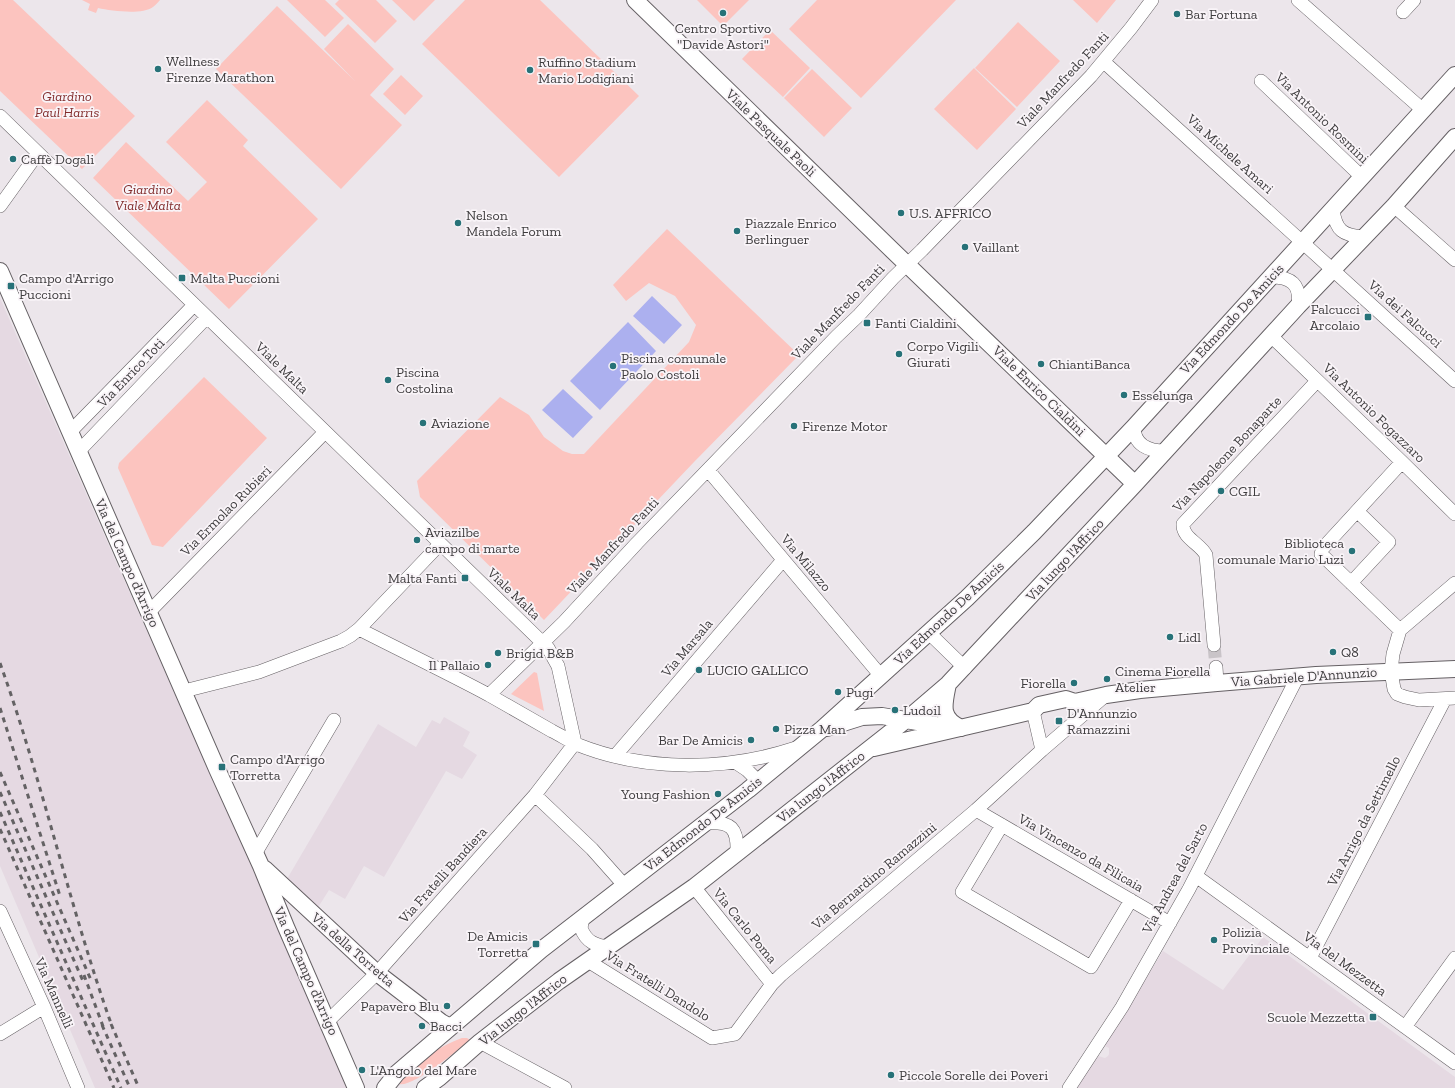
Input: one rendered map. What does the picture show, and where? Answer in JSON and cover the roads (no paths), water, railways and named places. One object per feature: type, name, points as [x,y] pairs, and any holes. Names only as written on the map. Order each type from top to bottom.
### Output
[{"type":"street","name":"Viale Pasquale Paoli","points":[[634,0],[908,265]]},
{"type":"street","name":"Viale Manfredo Fanti","points":[[489,695],[564,622],[637,543],[1104,62],[1152,0]]},
{"type":"street","points":[[1298,0],[1423,110]]},
{"type":"street","points":[[1403,12],[1414,0]]},
{"type":"street","name":"Via Michele Amari","points":[[1104,62],[1334,270]]},
{"type":"street","name":"Via Edmondo De Amicis","points":[[385,1088],[397,1074],[450,1027],[541,950],[706,823],[801,747],[929,633],[1034,532],[1134,427],[1455,75]]},
{"type":"street","name":"Via Antonio Rosmini","points":[[1261,81],[1362,177]]},
{"type":"street","name":"Viale Malta","points":[[0,116],[542,643],[553,655],[558,666],[575,743]]},
{"type":"street","name":"Via lungo l'Affrico","points":[[425,1088],[439,1078],[480,1042],[559,981],[610,947],[694,887],[870,749],[948,684],[965,668],[1298,306],[1394,206],[1454,139]]},
{"type":"street","points":[[0,206],[38,153]]},
{"type":"street","points":[[1394,206],[1455,260]]},
{"type":"street","points":[[1333,210],[1339,229],[1349,235],[1363,237]]},
{"type":"street","name":"Viale Enrico Cialdini","points":[[908,265],[1135,484]]},
{"type":"street","name":"Via dei Falcucci","points":[[1334,270],[1370,305],[1455,381]]},
{"type":"street","name":"Via del Campo d'Arrigo","points":[[0,271],[357,1088]]},
{"type":"street","points":[[1271,277],[1286,279],[1294,283],[1298,292],[1298,306]]},
{"type":"street","name":"Via Enrico Toti","points":[[70,432],[194,305]]},
{"type":"street","name":"Via Enrico Toti","points":[[79,451],[207,317]]},
{"type":"street","name":"Via Antonio Fogazzaro","points":[[1271,336],[1455,514]]},
{"type":"street","name":"Via Napoleone Bonaparte","points":[[1214,644],[1206,555],[1204,551],[1184,533],[1183,524],[1317,381]]},
{"type":"street","points":[[1134,427],[1135,438],[1139,444],[1150,450],[1165,451]]},
{"type":"street","name":"Via Ermolao Rubieri","points":[[149,612],[325,432]]},
{"type":"street","points":[[1400,630],[1322,556],[1320,552],[1402,462]]},
{"type":"street","name":"Via Milazzo","points":[[708,470],[881,676]]},
{"type":"street","points":[[1351,583],[1389,542],[1357,511]]},
{"type":"street","points":[[184,691],[259,672],[341,641],[350,636],[359,629],[440,544]]},
{"type":"street","name":"Via Marsala","points":[[616,756],[783,560]]},
{"type":"street","points":[[1391,671],[1393,654],[1400,630],[1455,583]]},
{"type":"street","points":[[359,629],[489,695],[575,743],[616,756],[653,763],[705,765],[777,755],[801,747]]},
{"type":"street","points":[[929,633],[965,668]]},
{"type":"street","name":"Via Gabriele D'Annunzio","points":[[870,749],[1033,711],[1040,714],[1068,708],[1075,702],[1106,695],[1217,675],[1298,676],[1455,669]]},
{"type":"street","name":"Via Gabriele D'Annunzio","points":[[1391,671],[1394,689],[1401,696],[1418,700],[1450,698]]},
{"type":"street","name":"Via Andrea del Sarto","points":[[1068,1088],[1122,1007],[1170,923],[1196,876],[1298,676]]},
{"type":"street","points":[[948,684],[945,715],[949,722],[961,728]]},
{"type":"street","name":"Via Bernardino Ramazzini","points":[[735,1034],[772,984],[787,970],[976,810],[1042,750],[1106,695]]},
{"type":"street","name":"Via Arrigo da Settimello","points":[[1310,958],[1450,698]]},
{"type":"street","points":[[1033,711],[1042,750]]},
{"type":"street","points":[[822,729],[869,716],[887,716],[906,720]]},
{"type":"street","points":[[258,860],[334,720]]},
{"type":"street","name":"Via Gabriele D'Annunzio","points":[[906,720],[938,726],[961,728]]},
{"type":"street","name":"Via Fratelli Bandiera","points":[[328,1021],[377,973],[535,795],[575,743]]},
{"type":"street","points":[[735,762],[747,770],[758,781]]},
{"type":"street","points":[[535,795],[592,849],[624,885]]},
{"type":"street","name":"Via Vincenzo da Filicaia","points":[[976,810],[1170,923]]},
{"type":"street","points":[[706,823],[720,823],[730,826],[736,833],[737,853]]},
{"type":"street","points":[[1002,826],[962,892],[1084,963],[1091,967],[1131,900]]},
{"type":"street","name":"Via della Torretta","points":[[258,860],[377,973],[440,1022],[450,1027]]},
{"type":"street","name":"Via del Mezzetta","points":[[1196,876],[1455,1063]]},
{"type":"street","name":"Via Carlo Poma","points":[[694,887],[772,984]]},
{"type":"street","name":"Via Mannelli","points":[[0,911],[44,1007],[78,1088]]},
{"type":"street","points":[[583,917],[581,928],[588,940],[600,946],[610,947]]},
{"type":"street","points":[[1405,1027],[1455,958]]},
{"type":"street","name":"Via Fratelli Dandolo","points":[[588,961],[712,1038],[735,1034]]},
{"type":"street","points":[[0,1034],[44,1007]]},
{"type":"street","points":[[480,1042],[565,1088]]},
{"type":"street","name":"Via lungo l'Affrico","points":[[415,1088],[439,1078]]},
{"type":"water","name":"Piscina comunale Paolo Costoli","points":[[652,296],[682,325],[664,344],[633,316]]},
{"type":"water","name":"Piscina comunale Paolo Costoli","points":[[628,322],[656,351],[600,410],[570,381]]},
{"type":"water","points":[[563,389],[593,417],[573,438],[542,410]]},
{"type":"tunnel","points":[[1214,645],[1216,667]]},
{"type":"railway","points":[[0,663],[30,754],[83,938],[113,1029]]},
{"type":"railway","points":[[0,708],[60,896]]},
{"type":"railway","points":[[0,772],[91,980]]},
{"type":"railway","points":[[0,792],[83,981]]},
{"type":"railway","points":[[0,812],[121,1088]]},
{"type":"railway","points":[[0,829],[114,1088]]},
{"type":"railway","points":[[84,975],[104,1029]]},
{"type":"railway","points":[[111,1024],[139,1088]]},
{"type":"railway","points":[[102,1025],[130,1088]]},
{"type":"place","name":"Centro Sportivo \"Davide Astori\"","points":[[723,13]]},
{"type":"place","name":"Bar Fortuna","points":[[1177,14]]},
{"type":"place","name":"Wellness Firenze Marathon","points":[[158,69]]},
{"type":"place","name":"Ruffino Stadium Mario Lodigiani","points":[[530,70]]},
{"type":"place","name":"Caffè Dogali","points":[[13,159]]},
{"type":"place","name":"U.S. AFFRICO","points":[[901,213]]},
{"type":"place","name":"Nelson Mandela Forum","points":[[458,223]]},
{"type":"place","name":"Piazzale Enrico Berlinguer","points":[[737,231]]},
{"type":"place","name":"Vaillant","points":[[965,247]]},
{"type":"place","name":"Malta Puccioni","points":[[182,278]]},
{"type":"place","name":"Campo d'Arrigo Puccioni","points":[[11,286]]},
{"type":"place","name":"Falcucci Arcolaio","points":[[1368,317]]},
{"type":"place","name":"Fanti Cialdini","points":[[867,323]]},
{"type":"place","name":"Corpo Vigili Giurati","points":[[899,354]]},
{"type":"place","name":"ChiantiBanca","points":[[1041,364]]},
{"type":"place","name":"Piscina comunale Paolo Costoli","points":[[613,366]]},
{"type":"place","name":"Piscina Costolina","points":[[388,380]]},
{"type":"place","name":"Esselunga","points":[[1124,395]]},
{"type":"place","name":"Aviazione","points":[[423,423]]},
{"type":"place","name":"Firenze Motor","points":[[794,426]]},
{"type":"place","name":"CGIL","points":[[1221,491]]},
{"type":"place","name":"Aviazilbe campo di marte","points":[[417,540]]},
{"type":"place","name":"Biblioteca comunale Mario Luzi","points":[[1352,551]]},
{"type":"place","name":"Malta Fanti","points":[[465,578]]},
{"type":"place","name":"Lidl","points":[[1170,637]]},
{"type":"place","name":"Q8","points":[[1333,652]]},
{"type":"place","name":"Brigid B&B","points":[[498,653]]},
{"type":"place","name":"Il Pallaio","points":[[488,665]]},
{"type":"place","name":"LUCIO GALLICO","points":[[699,670]]},
{"type":"place","name":"Cinema Fiorella Atelier","points":[[1107,679]]},
{"type":"place","name":"Fiorella","points":[[1074,683]]},
{"type":"place","name":"Pugi","points":[[838,692]]},
{"type":"place","name":"Ludoil","points":[[895,710]]},
{"type":"place","name":"D'Annunzio Ramazzini","points":[[1059,721]]},
{"type":"place","name":"Pizza Man","points":[[776,729]]},
{"type":"place","name":"Bar De Amicis","points":[[751,740]]},
{"type":"place","name":"Campo d'Arrigo Torretta","points":[[222,767]]},
{"type":"place","name":"Young Fashion","points":[[718,794]]},
{"type":"place","name":"Polizia Provinciale","points":[[1214,940]]},
{"type":"place","name":"De Amicis Torretta","points":[[536,944]]},
{"type":"place","name":"Papavero Blu","points":[[447,1006]]},
{"type":"place","name":"Scuole Mezzetta","points":[[1373,1017]]},
{"type":"place","name":"Bacci","points":[[422,1026]]},
{"type":"place","name":"L'Angolo del Mare","points":[[362,1070]]},
{"type":"place","name":"Piccole Sorelle dei Poveri","points":[[891,1075]]},
{"type":"park label","name":"Giardino Paul Harris","points":[[67,104]]},
{"type":"park label","name":"Giardino Viale Malta","points":[[148,198]]}]
